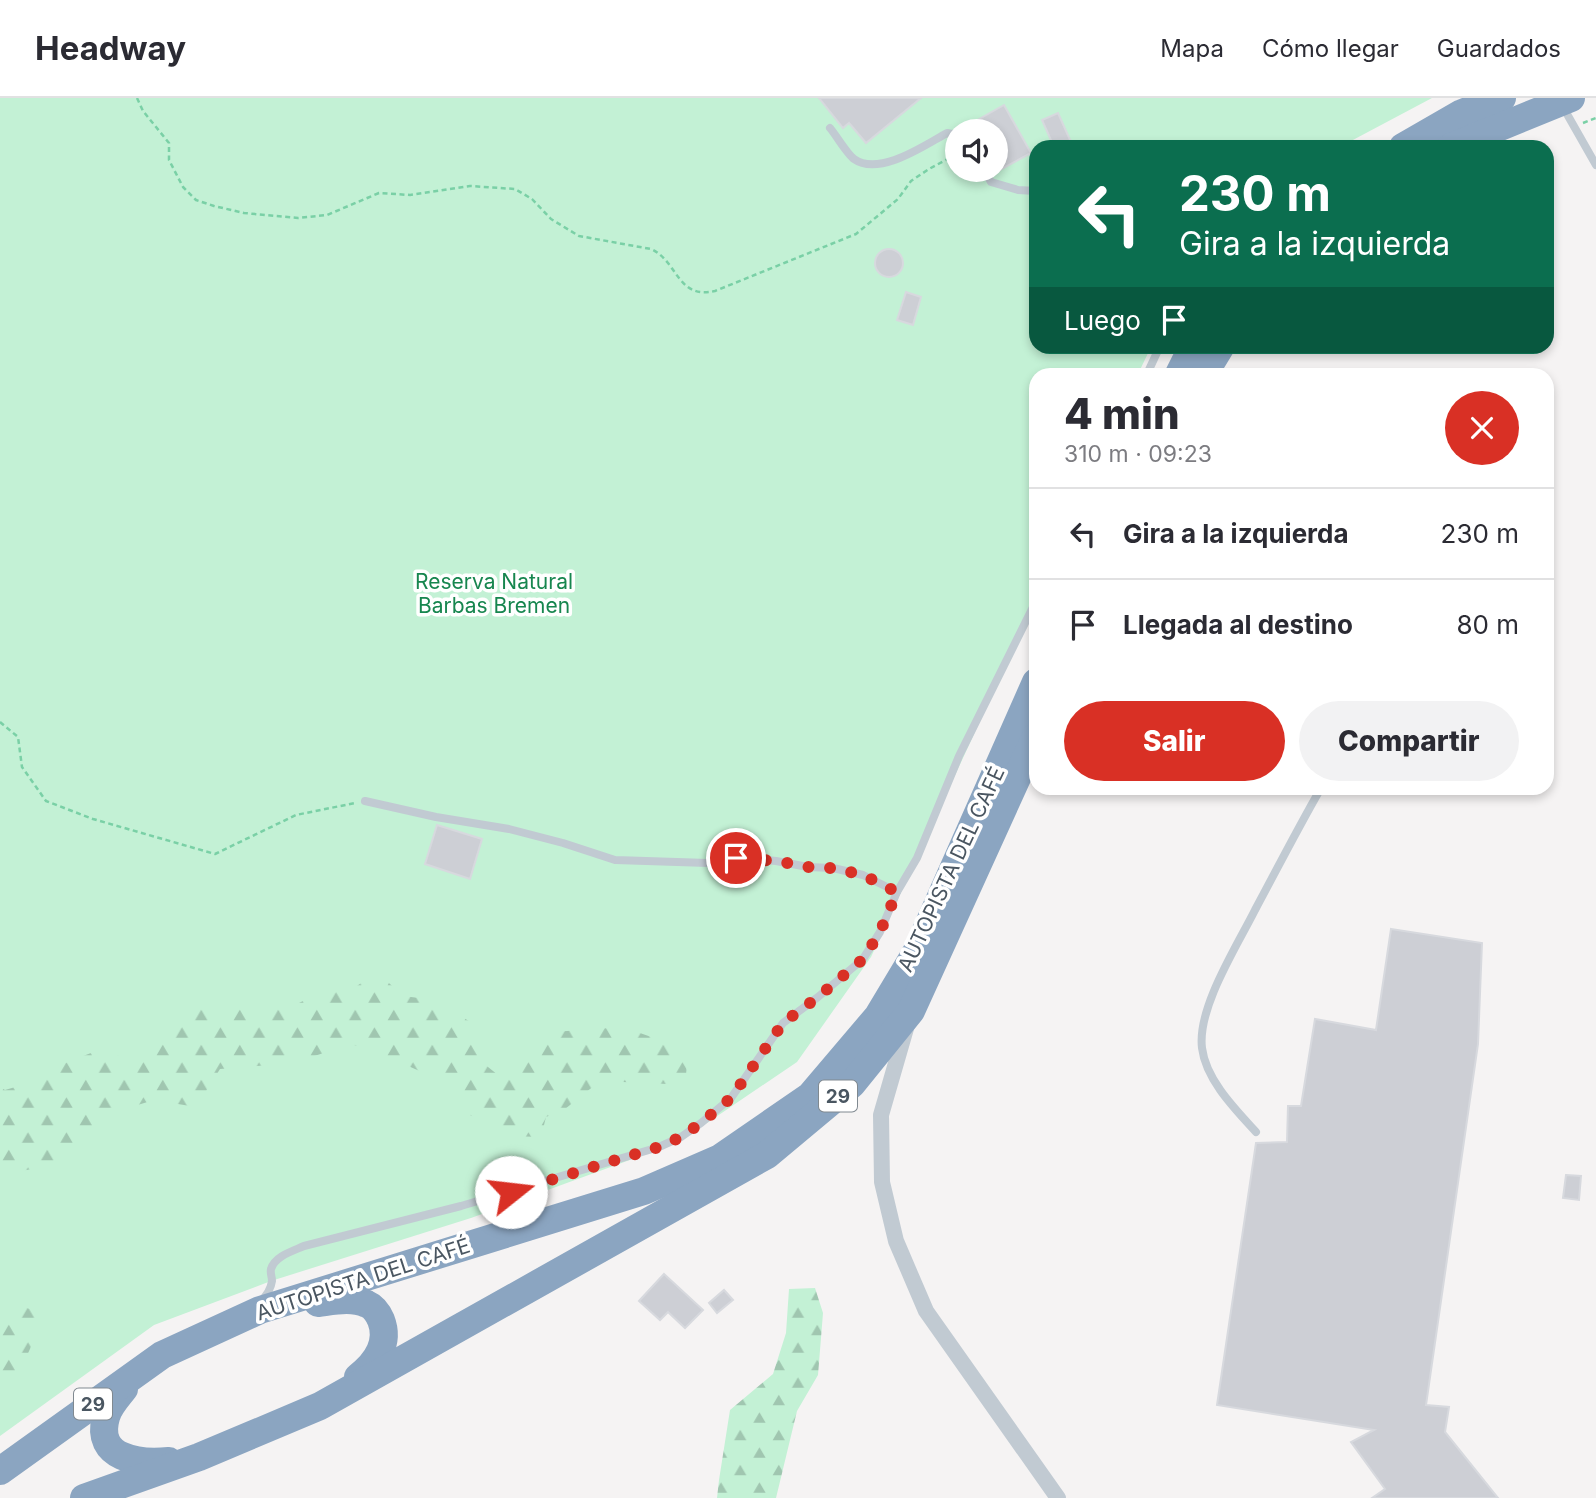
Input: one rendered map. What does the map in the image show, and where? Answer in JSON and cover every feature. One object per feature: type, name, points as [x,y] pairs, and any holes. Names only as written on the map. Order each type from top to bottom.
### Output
[{"type":"highway","points":[[1415,140],[1462,113],[1502,98]]},
{"type":"highway","points":[[1468,140],[1565,100]]},
{"type":"highway","name":"AUTOPISTA DEL CAFÉ","points":[[0,1471],[162,1355],[252,1314],[644,1191],[720,1158],[810,1096],[878,1016],[917,951],[1029,698]]},
{"type":"highway","name":"AUTOPISTA DEL CAFÉ","points":[[84,1498],[199,1457],[320,1406],[767,1155],[852,1084],[911,1011],[1029,751]]},
{"type":"highway","points":[[252,1314],[346,1300],[365,1303],[377,1312],[384,1338],[376,1359],[368,1369],[320,1406]]},
{"type":"highway","points":[[162,1355],[126,1387],[112,1404],[106,1416],[105,1436],[114,1451],[132,1461],[166,1462],[199,1457]]},
{"type":"street","points":[[911,1011],[881,1115],[882,1182],[896,1241],[926,1311],[1058,1498]]},
{"type":"lane","points":[[1565,100],[1596,165]]},
{"type":"lane","points":[[830,128],[854,159],[870,166],[895,161],[945,133]]},
{"type":"lane","points":[[991,182],[1029,191]]},
{"type":"lane","points":[[252,1314],[272,1283],[271,1270],[276,1261],[287,1254],[304,1247],[536,1185],[659,1147],[681,1137],[731,1098],[783,1023],[863,959],[880,932],[897,892],[917,858],[959,756],[1029,615]]},
{"type":"lane","points":[[1256,1132],[1215,1081],[1202,1049],[1201,1033],[1204,1017],[1224,971],[1317,795]]},
{"type":"lane","points":[[365,801],[436,817],[509,829],[615,860],[708,863],[736,858],[776,861],[833,868],[863,875],[897,892]]},
{"type":"path","points":[[137,98],[143,111],[169,143],[169,160],[183,187],[196,200],[244,214],[298,218],[327,215],[379,193],[410,195],[470,186],[515,189],[532,199],[551,219],[579,236],[660,253],[682,282],[704,294],[856,234],[898,199],[911,181],[945,160]]},
{"type":"path","points":[[0,722],[18,737],[22,767],[46,802],[93,819],[215,854],[296,815],[365,801]]},
{"type":"green space","name":"Reserva Natural Barbas Bremen","points":[[0,98],[1432,98],[1353,140],[1029,140],[1029,354],[1148,354],[1141,368],[1029,368],[1029,615],[871,957],[797,1062],[679,1142],[471,1218],[271,1281],[154,1325],[0,1436]]},
{"type":"green space","points":[[377,972],[403,996],[435,1000],[480,1028],[483,1063],[503,1079],[529,1060],[553,1032],[623,1027],[688,1050],[686,1075],[668,1084],[600,1081],[565,1109],[546,1117],[541,1137],[509,1136],[468,1114],[451,1085],[351,1044],[293,1063],[220,1069],[196,1107],[154,1100],[105,1115],[84,1134],[65,1162],[0,1173],[0,1087],[5,1090],[29,1083],[45,1071],[96,1051],[142,1061],[165,1039],[192,1005],[237,1008],[293,1006],[331,987],[354,988]]},
{"type":"green space","points":[[815,1288],[823,1313],[818,1375],[797,1411],[776,1498],[717,1498],[730,1410],[773,1374],[786,1333],[789,1289]]},
{"type":"green space","points":[[21,1306],[42,1313],[23,1363],[9,1380],[0,1386],[0,1324]]},
{"type":"building","points":[[819,98],[921,98],[866,143],[849,123],[843,128]]},
{"type":"building","points":[[1004,105],[1029,149],[1029,154],[1008,165],[1008,119],[979,119]]},
{"type":"building","points":[[1058,113],[1070,140],[1051,140],[1042,120]]},
{"type":"building","points":[[889,249],[899,253],[903,263],[899,273],[889,277],[879,273],[875,263],[879,253]]},
{"type":"building","points":[[906,292],[921,297],[913,325],[897,320]]},
{"type":"building","points":[[437,825],[482,839],[470,879],[425,864]]},
{"type":"building","points":[[1391,929],[1482,943],[1478,1044],[1426,1405],[1449,1407],[1445,1432],[1498,1498],[1372,1498],[1385,1489],[1351,1442],[1374,1430],[1217,1405],[1256,1143],[1287,1142],[1288,1106],[1301,1106],[1315,1019],[1376,1030]]},
{"type":"building","points":[[1566,1175],[1581,1176],[1579,1200],[1563,1198]]},
{"type":"building","points":[[664,1274],[703,1310],[685,1328],[668,1312],[660,1320],[639,1301]]},
{"type":"building","points":[[724,1290],[733,1300],[717,1313],[709,1303]]},
{"type":"route","points":[[511,1192],[659,1147],[681,1137],[701,1123],[731,1098],[783,1023],[863,959],[880,932],[897,892],[863,875],[833,868],[736,858]]}]
